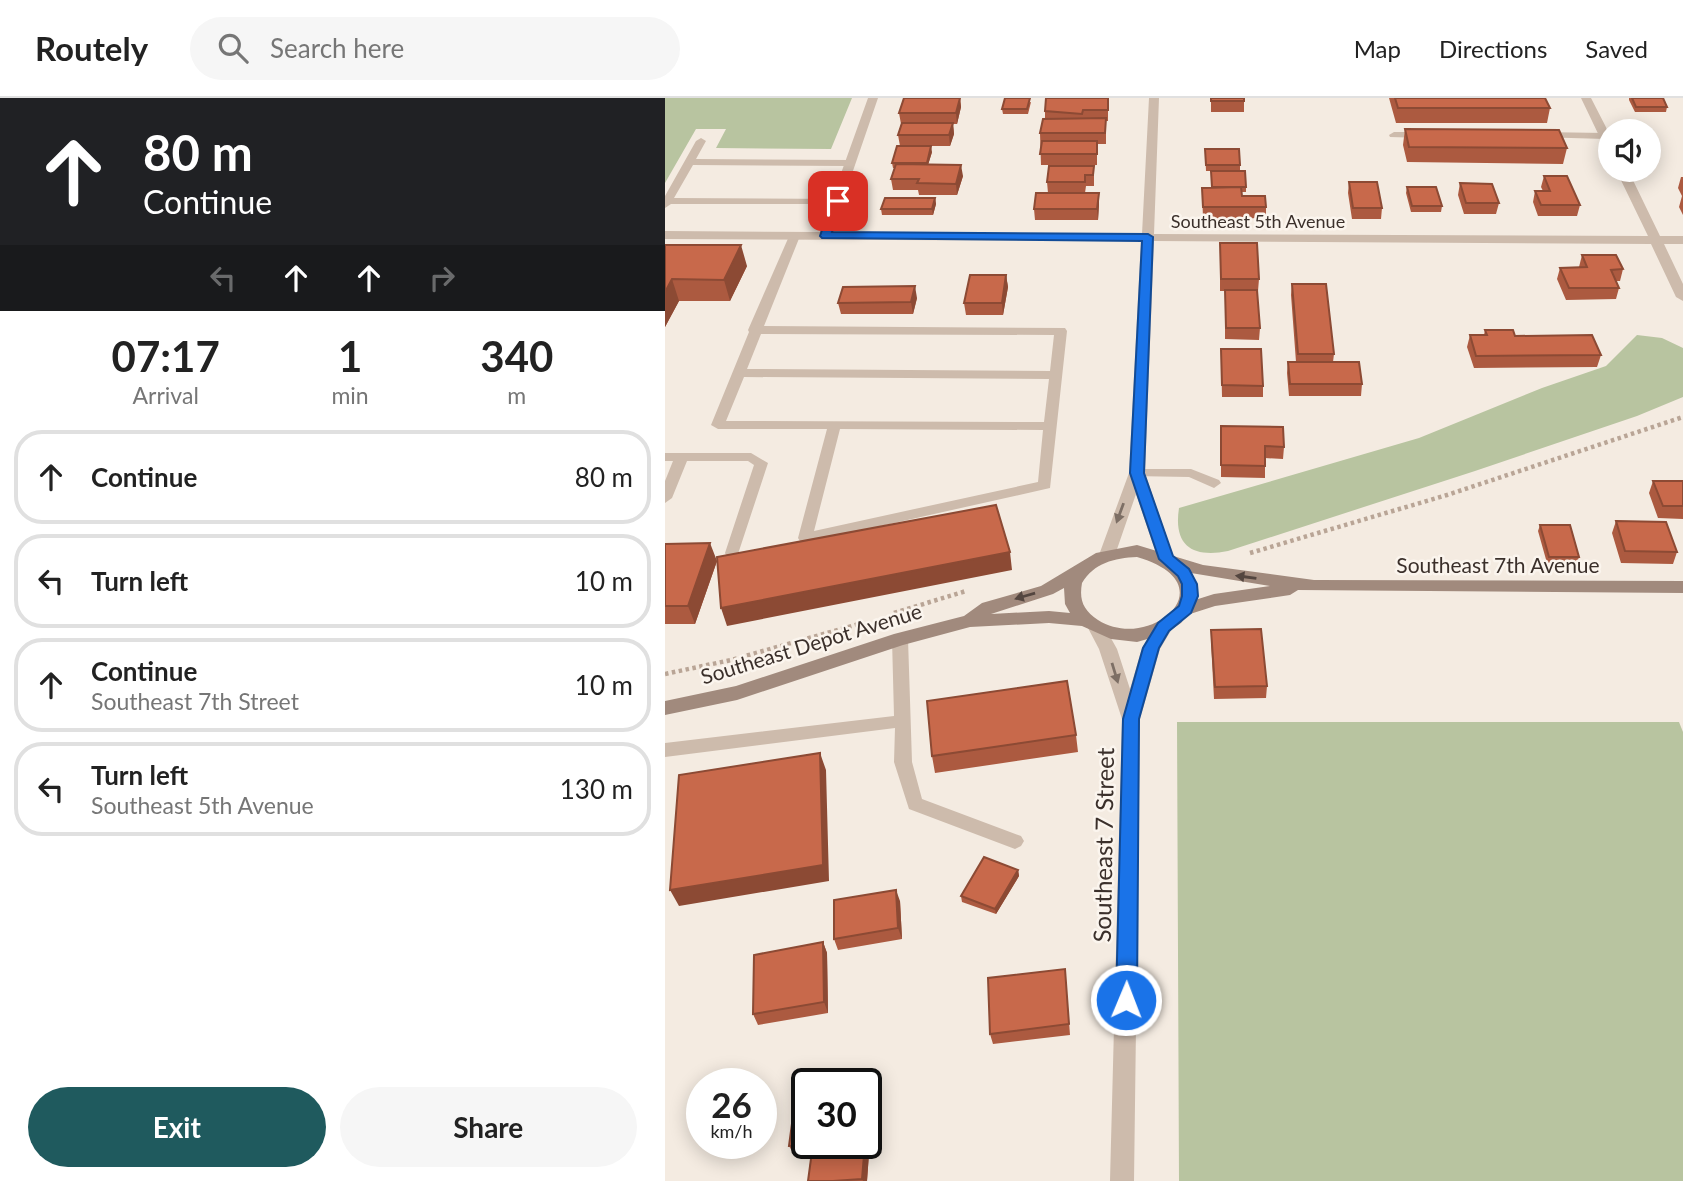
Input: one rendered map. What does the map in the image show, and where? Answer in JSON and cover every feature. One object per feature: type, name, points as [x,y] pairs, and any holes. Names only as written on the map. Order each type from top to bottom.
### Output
[{"type":"street","points":[[825,236],[873,98]]},
{"type":"street","points":[[1107,555],[1137,473],[1154,98]]},
{"type":"street","points":[[1586,98],[1598,123]]},
{"type":"street","points":[[1628,182],[1683,297]]},
{"type":"street","name":"Southeast 5th Avenue","points":[[665,235],[1683,240]]},
{"type":"street","points":[[1137,473],[1170,561]]},
{"type":"street","points":[[1137,551],[1170,561],[1184,573],[1190,596],[1186,609],[1164,627],[1130,635],[1090,624],[1075,609],[1071,596],[1073,584],[1080,572],[1092,562],[1107,555],[1137,551]]},
{"type":"street","name":"Southeast 7th Avenue","points":[[1170,561],[1203,571],[1314,586],[1683,587]]},
{"type":"street","name":"Southeast Depot Avenue","points":[[970,621],[988,607],[1047,590],[1080,572]]},
{"type":"street","name":"Southeast 7th Avenue","points":[[1186,609],[1215,600],[1314,586]]},
{"type":"street","name":"Southeast Depot Avenue","points":[[665,708],[737,693],[899,639],[970,621],[1049,617],[1090,624]]},
{"type":"street","name":"Southeast 7 Street","points":[[1090,624],[1108,649],[1131,719]]},
{"type":"street","name":"Southeast 7 Street","points":[[1122,1181],[1131,719],[1151,648],[1164,627]]},
{"type":"lane","points":[[1394,135],[1440,135]]},
{"type":"lane","points":[[1528,135],[1598,140]]},
{"type":"lane","points":[[701,141],[666,203],[838,201]]},
{"type":"lane","points":[[689,162],[850,163]]},
{"type":"lane","points":[[794,236],[718,425],[1049,426]]},
{"type":"lane","points":[[754,330],[1061,331],[1049,426],[1045,485],[805,538],[835,425]]},
{"type":"lane","points":[[737,373],[1055,374]]},
{"type":"lane","points":[[665,457],[751,457],[761,463],[732,553]]},
{"type":"lane","points":[[665,498],[682,457]]},
{"type":"lane","points":[[1137,473],[1191,473],[1215,484]]},
{"type":"lane","points":[[899,639],[903,762],[915,804],[1015,841]]},
{"type":"lane","points":[[665,750],[903,721]]},
{"type":"path","points":[[1244,558],[1250,552],[1460,491],[1683,417]]},
{"type":"path","points":[[893,613],[971,590]]},
{"type":"path","points":[[665,674],[744,657],[867,621]]},
{"type":"green space","points":[[665,98],[852,98],[831,149],[716,148],[726,129],[696,129],[665,183]]},
{"type":"green space","points":[[1637,335],[1662,338],[1683,348],[1683,397],[1637,416],[1475,471],[1228,551],[1205,553],[1196,550],[1188,546],[1179,532],[1179,508],[1419,438],[1542,388],[1606,366]]},
{"type":"green space","points":[[1177,722],[1679,722],[1683,732],[1683,1181],[1179,1181]]},
{"type":"building","points":[[904,98],[960,98],[956,113],[899,113]]},
{"type":"building","points":[[1005,98],[1030,98],[1027,109],[1002,109]]},
{"type":"building","points":[[1046,98],[1108,98],[1108,110],[1083,110],[1082,114],[1045,111]]},
{"type":"building","points":[[1211,98],[1244,98],[1244,101],[1211,101]]},
{"type":"building","points":[[1395,98],[1545,98],[1550,108],[1398,108]]},
{"type":"building","points":[[1632,98],[1663,98],[1667,107],[1636,107]]},
{"type":"building","points":[[1106,118],[1105,133],[1040,133],[1043,119]]},
{"type":"building","points":[[902,123],[953,123],[949,135],[898,135]]},
{"type":"building","points":[[1405,129],[1559,130],[1567,148],[1409,147]]},
{"type":"building","points":[[1042,141],[1097,141],[1097,154],[1040,154]]},
{"type":"building","points":[[897,146],[931,146],[927,163],[892,163]]},
{"type":"building","points":[[1205,149],[1239,149],[1240,165],[1206,165]]},
{"type":"building","points":[[896,164],[961,165],[956,184],[917,183],[919,179],[891,179]]},
{"type":"building","points":[[1049,166],[1094,166],[1093,175],[1085,175],[1085,182],[1047,182]]},
{"type":"building","points":[[1211,171],[1245,171],[1246,187],[1212,187]]},
{"type":"building","points":[[1544,176],[1567,176],[1580,205],[1541,205],[1535,191],[1550,191]]},
{"type":"building","points":[[1349,182],[1377,182],[1382,208],[1353,208]]},
{"type":"building","points":[[1460,183],[1492,184],[1499,203],[1466,203]]},
{"type":"building","points":[[1241,187],[1242,196],[1265,196],[1266,207],[1203,207],[1202,188]]},
{"type":"building","points":[[1407,187],[1436,187],[1442,206],[1412,206]]},
{"type":"building","points":[[1036,193],[1099,193],[1097,209],[1034,209]]},
{"type":"building","points":[[885,198],[935,198],[932,209],[881,209]]},
{"type":"building","points":[[1220,243],[1257,243],[1259,279],[1221,279]]},
{"type":"building","points":[[665,245],[741,245],[724,280],[672,279],[665,292]]},
{"type":"building","points":[[1582,255],[1616,255],[1623,269],[1611,270],[1619,288],[1569,288],[1560,268],[1587,267]]},
{"type":"building","points":[[970,275],[1006,275],[1002,303],[964,303]]},
{"type":"building","points":[[1292,284],[1326,284],[1334,354],[1298,354]]},
{"type":"building","points":[[915,286],[911,302],[838,303],[843,287]]},
{"type":"building","points":[[1225,290],[1257,290],[1260,328],[1226,328]]},
{"type":"building","points":[[1485,330],[1513,330],[1515,336],[1592,335],[1601,355],[1476,356],[1470,335],[1487,335]]},
{"type":"building","points":[[1221,349],[1261,349],[1263,386],[1222,385]]},
{"type":"building","points":[[1288,362],[1359,362],[1362,384],[1290,384]]},
{"type":"building","points":[[1221,426],[1283,427],[1284,447],[1265,446],[1265,466],[1221,465]]},
{"type":"building","points":[[1653,481],[1683,481],[1683,506],[1663,506]]},
{"type":"building","points":[[996,505],[1010,552],[721,608],[717,557]]},
{"type":"building","points":[[1616,521],[1666,522],[1677,552],[1625,551]]},
{"type":"building","points":[[1540,525],[1570,525],[1579,557],[1549,557]]},
{"type":"building","points":[[710,543],[688,606],[665,606],[665,544]]},
{"type":"building","points":[[1261,629],[1267,686],[1215,687],[1211,630]]},
{"type":"building","points":[[1067,681],[1076,735],[932,756],[927,701]]},
{"type":"building","points":[[820,753],[823,865],[670,890],[679,775]]},
{"type":"building","points":[[984,857],[1018,870],[995,909],[961,896]]},
{"type":"building","points":[[896,890],[898,928],[834,939],[834,900]]},
{"type":"building","points":[[823,942],[824,1002],[753,1014],[754,955]]},
{"type":"building","points":[[1065,969],[1069,1024],[990,1034],[988,978]]},
{"type":"building","points":[[811,1159],[864,1159],[862,1179],[808,1181]]},
{"type":"route","points":[[838,201],[825,236],[1148,237],[1137,473],[1166,559],[1184,573],[1190,596],[1186,609],[1164,627],[1151,648],[1131,719],[1126,1000]]}]
